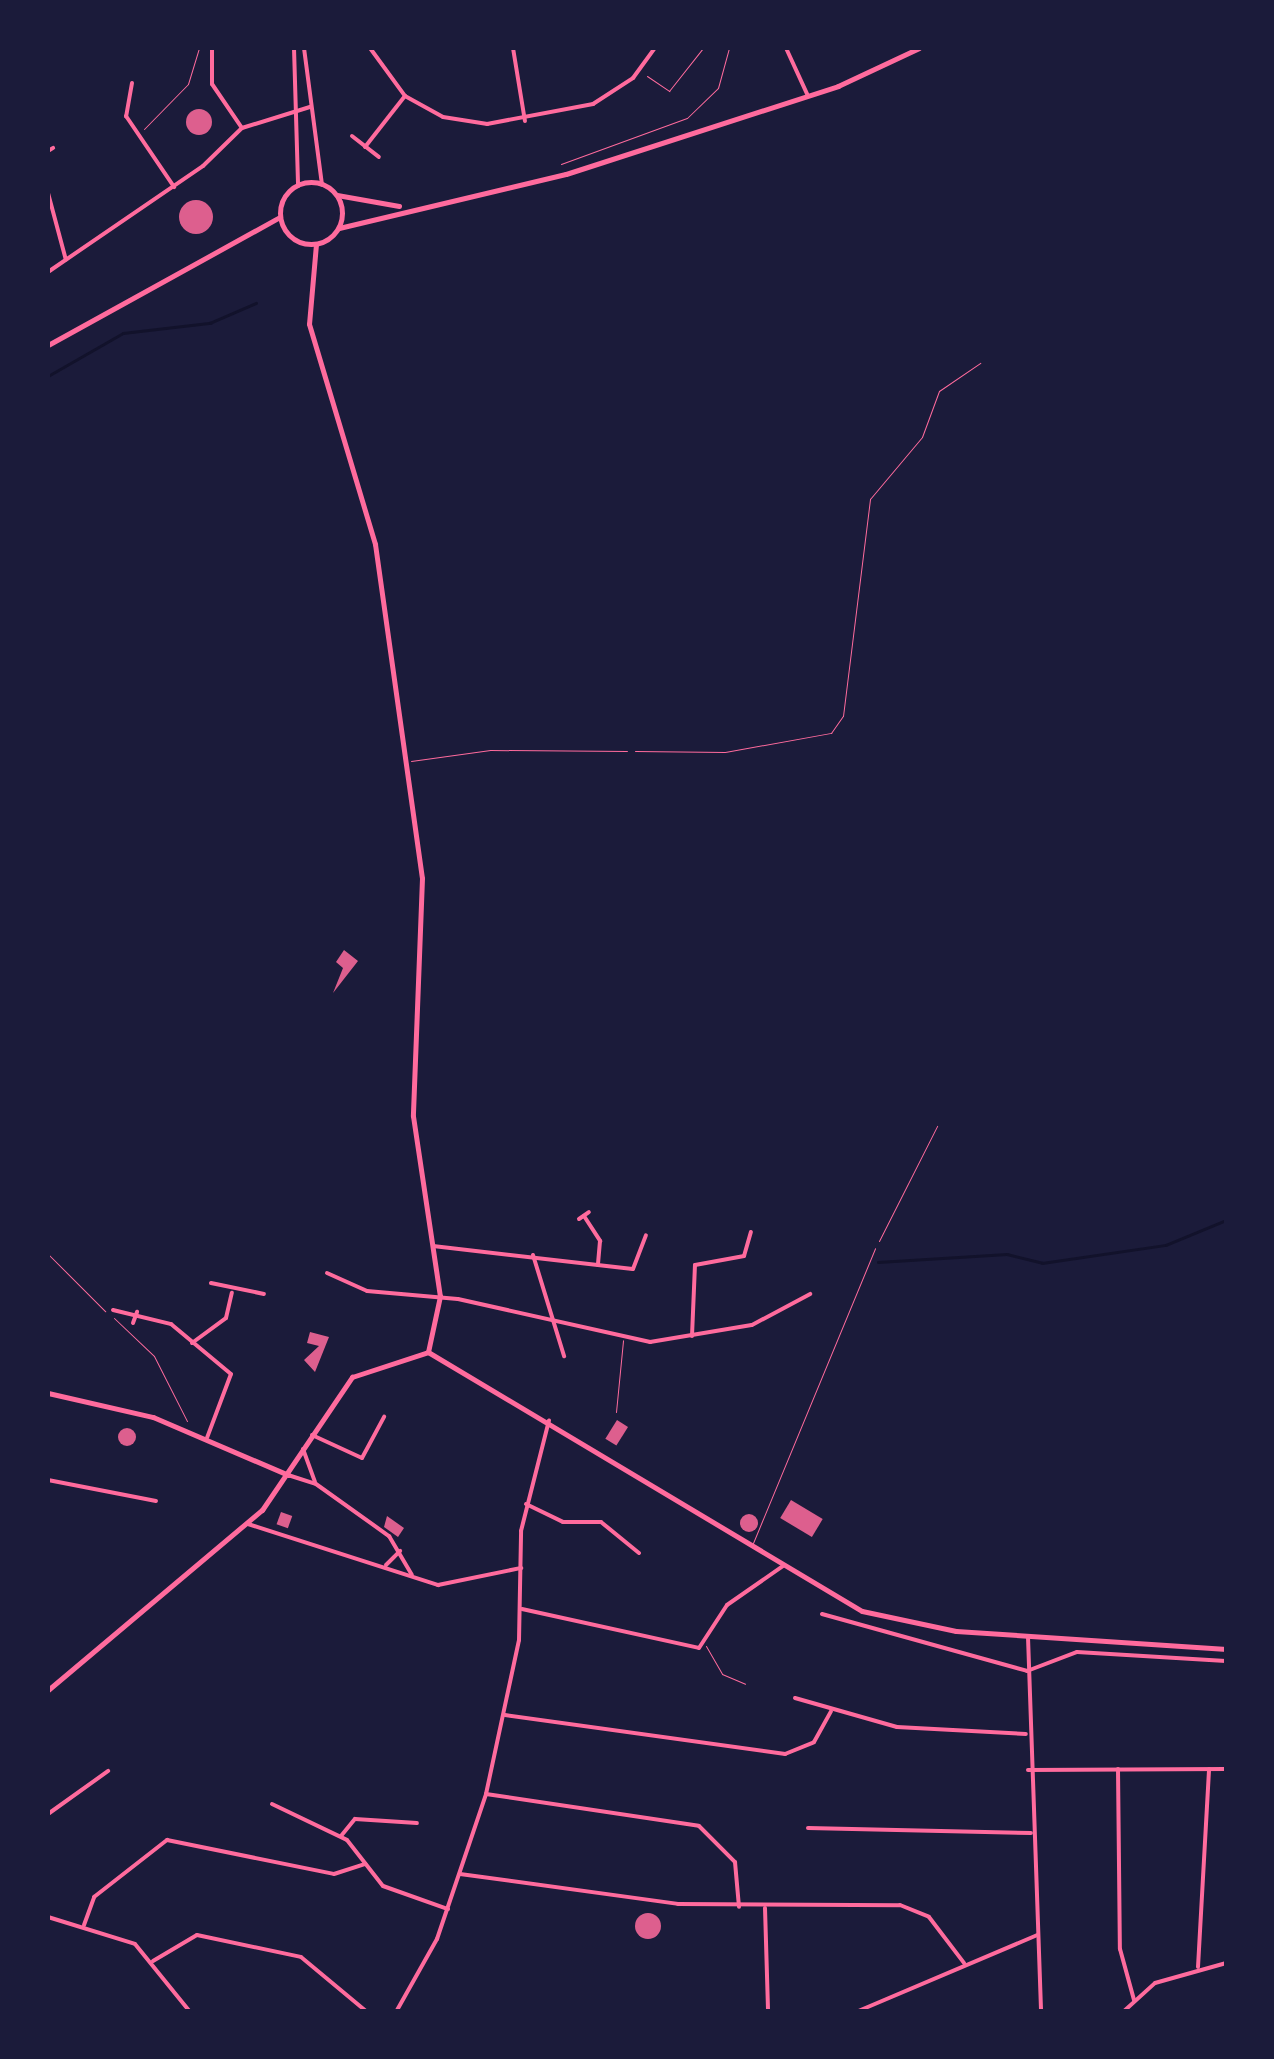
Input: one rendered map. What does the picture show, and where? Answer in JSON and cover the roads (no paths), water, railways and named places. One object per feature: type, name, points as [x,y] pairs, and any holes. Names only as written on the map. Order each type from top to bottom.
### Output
[{"type":"main road","points":[[280,217],[292,238],[316,244],[339,228],[407,206],[539,182],[808,96],[918,48]]},
{"type":"main road","points":[[48,345],[280,217],[298,186],[322,185],[335,193],[407,206]]},
{"type":"main road","points":[[335,193],[339,228]]},
{"type":"main road","points":[[316,244],[309,324],[374,544],[422,878],[413,1116],[440,1296],[428,1352]]},
{"type":"main road","points":[[48,1690],[246,1524],[288,1475],[358,1373],[428,1352],[549,1420],[783,1566],[885,1618],[1028,1637],[1226,1649]]},
{"type":"main road","points":[[48,1393],[186,1429],[288,1475]]},
{"type":"street","points":[[212,48],[212,84],[242,128]]},
{"type":"street","points":[[294,48],[298,186]]},
{"type":"street","points":[[304,48],[322,185]]},
{"type":"street","points":[[370,48],[405,96],[458,120],[526,121],[577,112],[639,71],[655,48]]},
{"type":"street","points":[[513,48],[526,121]]},
{"type":"street","points":[[786,48],[808,96]]},
{"type":"street","points":[[132,83],[124,106],[174,187]]},
{"type":"street","points":[[365,146],[405,96]]},
{"type":"street","points":[[48,272],[174,187],[242,128],[310,107]]},
{"type":"street","points":[[352,136],[379,157]]},
{"type":"street","points":[[48,192],[66,260]]},
{"type":"street","points":[[584,1216],[600,1241],[598,1265]]},
{"type":"street","points":[[692,1336],[695,1265],[744,1256],[751,1232]]},
{"type":"street","points":[[433,1246],[636,1268],[646,1234]]},
{"type":"street","points":[[534,1256],[564,1356]]},
{"type":"street","points":[[327,1272],[351,1281],[440,1296],[650,1342],[767,1320],[810,1294]]},
{"type":"street","points":[[210,1283],[232,1293],[264,1294]]},
{"type":"street","points":[[192,1344],[230,1313],[232,1293]]},
{"type":"street","points":[[113,1310],[137,1312],[192,1344],[233,1381],[206,1438]]},
{"type":"street","points":[[133,1323],[137,1312]]},
{"type":"street","points":[[312,1436],[362,1458],[384,1416]]},
{"type":"street","points":[[396,2012],[448,1909],[486,1794],[522,1609],[526,1504],[549,1420]]},
{"type":"street","points":[[303,1449],[316,1484]]},
{"type":"street","points":[[288,1475],[316,1484],[400,1551],[413,1576]]},
{"type":"street","points":[[48,1480],[156,1501]]},
{"type":"street","points":[[526,1504],[563,1522],[600,1522],[639,1553]]},
{"type":"street","points":[[246,1524],[451,1586],[521,1568]]},
{"type":"street","points":[[623,1549],[628,1544]]},
{"type":"street","points":[[384,1567],[400,1551]]},
{"type":"street","points":[[522,1609],[706,1646],[727,1605],[783,1566]]},
{"type":"street","points":[[822,1614],[1027,1671],[1077,1652],[1226,1662]]},
{"type":"street","points":[[1028,1637],[1028,1770],[1041,2012]]},
{"type":"street","points":[[795,1698],[831,1711],[914,1728],[1027,1734]]},
{"type":"street","points":[[504,1715],[785,1754],[814,1742],[831,1711]]},
{"type":"street","points":[[1198,1967],[1209,1768]]},
{"type":"street","points":[[1118,1769],[1120,1949],[1134,2000]]},
{"type":"street","points":[[1028,1770],[1226,1769]]},
{"type":"street","points":[[48,1814],[108,1771]]},
{"type":"street","points":[[486,1794],[698,1826],[730,1852],[739,1907]]},
{"type":"street","points":[[272,1804],[341,1836],[383,1886],[448,1909]]},
{"type":"street","points":[[341,1836],[356,1819],[417,1822]]},
{"type":"street","points":[[808,1828],[1031,1833]]},
{"type":"street","points":[[84,1926],[94,1897],[174,1839],[334,1874],[365,1864]]},
{"type":"street","points":[[460,1874],[739,1907],[911,1907],[964,1962]]},
{"type":"street","points":[[765,1908],[768,2012]]},
{"type":"street","points":[[48,1917],[125,1938],[153,1961],[190,2012]]},
{"type":"street","points":[[153,1961],[197,1935],[301,1957],[368,2012]]},
{"type":"street","points":[[856,2012],[964,1962],[1037,1935]]},
{"type":"street","points":[[1123,2012],[1134,2000],[1198,1967],[1226,1963]]},
{"type":"lane","points":[[407,762],[490,750],[627,750]]},
{"type":"lane","points":[[751,1546],[874,1248]]},
{"type":"lane","points":[[616,1412],[624,1336]]},
{"type":"lane","points":[[706,1646],[722,1674],[745,1684]]},
{"type":"waterway","points":[[48,376],[123,333],[210,323],[256,303]]},
{"type":"waterway","points":[[878,1262],[1007,1254],[1042,1263],[1166,1245],[1226,1220]]}]
